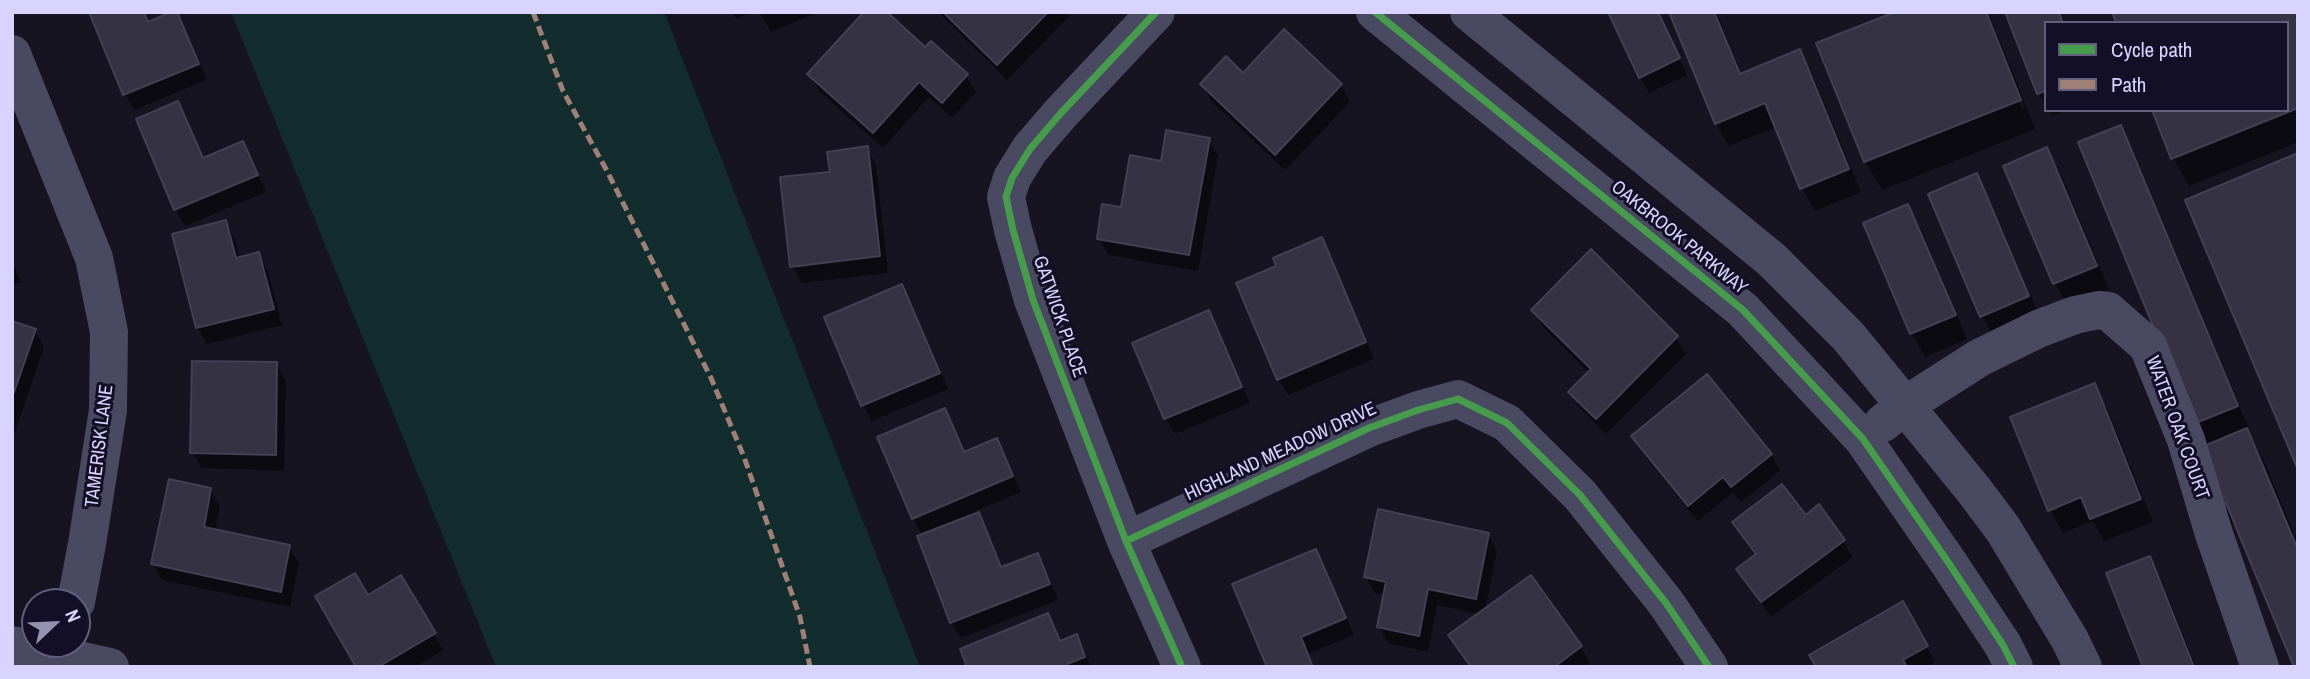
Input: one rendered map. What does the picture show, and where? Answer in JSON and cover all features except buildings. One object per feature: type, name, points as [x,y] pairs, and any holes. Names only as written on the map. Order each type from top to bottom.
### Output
[{"type":"street","name":"GATWICK PLACE","points":[[1156,12],[1060,113],[1030,149],[1012,178],[1006,197],[1033,300],[1126,541],[1182,667]]},
{"type":"street","name":"OAKBROOK PARKWAY","points":[[1376,12],[1743,310],[1863,439],[2003,645],[2014,667]]},
{"type":"street","points":[[1469,12],[1772,260],[1848,336],[2003,529],[2070,640],[2083,667]]},
{"type":"street","name":"TAMERISK LANE","points":[[12,54],[94,258],[109,332],[108,410],[79,588]]},
{"type":"street","name":"WATER OAK COURT","points":[[1863,439],[1904,406],[1979,358],[2038,329],[2075,315],[2099,310],[2117,317],[2148,346],[2186,440],[2214,534],[2260,667]]},
{"type":"street","name":"HIGHLAND MEADOW DRIVE","points":[[1126,541],[1369,428],[1458,399],[1507,423],[1580,495],[1666,604],[1709,667]]},
{"type":"street","points":[[87,658],[110,667]]},
{"type":"green space","points":[[231,12],[664,12],[920,667],[496,667]]},
{"type":"marked path","points":[[533,12],[563,91],[607,171],[711,378],[744,457],[800,617],[810,667]]},
{"type":"cycle path","points":[[1156,12],[1030,149],[1012,178],[1006,197],[1033,300],[1126,541],[1182,667]]},
{"type":"cycle path","points":[[1375,12],[1743,310],[1863,439],[2003,645],[2014,667]]},
{"type":"cycle path","points":[[1126,541],[1369,428],[1458,399],[1507,423],[1580,495],[1666,603],[1709,667]]}]
